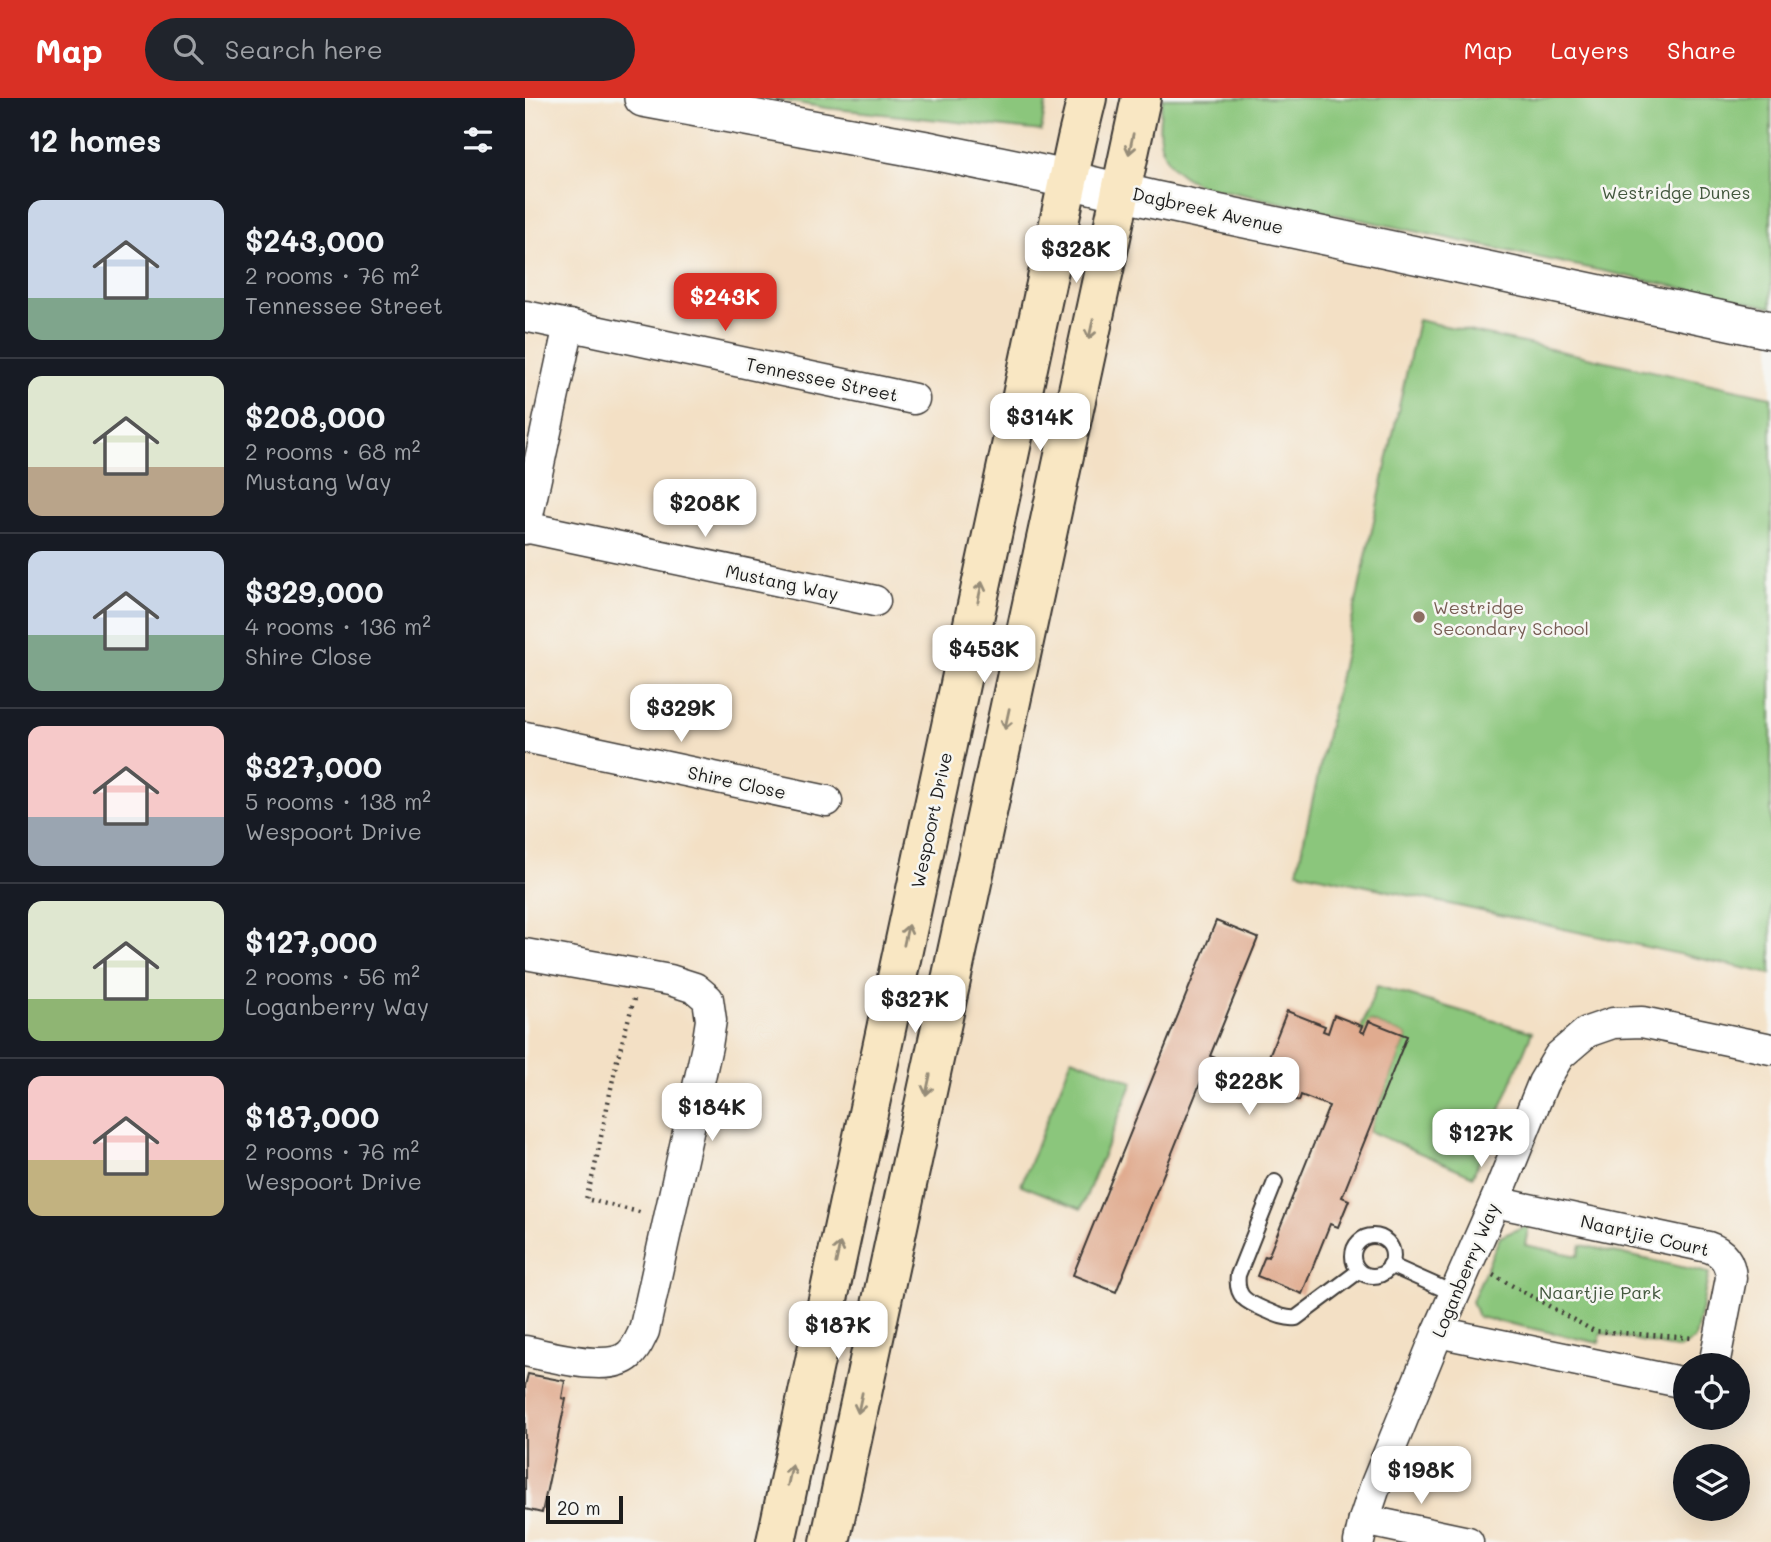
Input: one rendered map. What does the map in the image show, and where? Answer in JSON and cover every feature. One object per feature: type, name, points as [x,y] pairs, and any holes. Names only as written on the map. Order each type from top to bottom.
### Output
[{"type":"main road","name":"Wespoort Drive","points":[[776,1542],[1087,98]]},
{"type":"main road","points":[[830,1542],[1141,98]]},
{"type":"street","name":"Dagbreek Avenue","points":[[643,98],[932,151],[1771,330]]},
{"type":"street","name":"Tennessee Street","points":[[525,316],[914,399]]},
{"type":"street","points":[[525,528],[569,325]]},
{"type":"street","name":"Mustang Way","points":[[525,528],[875,601]]},
{"type":"street","name":"Shire Close","points":[[525,737],[827,801]]},
{"type":"street","points":[[525,954],[670,980],[695,988],[708,999],[711,1020],[644,1331],[638,1344],[629,1355],[618,1362],[597,1364],[525,1351]]},
{"type":"street","name":"Loganberry Way","points":[[1361,1531],[1376,1484],[1438,1332],[1543,1083],[1559,1056],[1587,1032],[1613,1023],[1642,1021],[1771,1049]]},
{"type":"street","name":"Naartjie Court","points":[[1495,1202],[1708,1247],[1721,1253],[1730,1268],[1731,1278],[1716,1353]]},
{"type":"street","points":[[1438,1332],[1673,1381]]},
{"type":"street","points":[[1361,1531],[1468,1542]]},
{"type":"lane","points":[[1275,1182],[1238,1275],[1239,1291],[1248,1303],[1287,1319],[1296,1318],[1359,1271]]},
{"type":"lane","points":[[1378,1237],[1391,1249],[1393,1258],[1390,1265],[1384,1273],[1376,1276],[1359,1271],[1354,1264],[1356,1247],[1361,1240],[1378,1237]]},
{"type":"lane","points":[[1390,1265],[1455,1294]]},
{"type":"path","points":[[641,975],[586,1199],[669,1220]]},
{"type":"path","points":[[1486,1271],[1594,1331],[1703,1339],[1710,1353]]},
{"type":"green space","points":[[769,98],[1047,98],[1041,131],[826,108]]},
{"type":"green space","name":"Westridge Dunes","points":[[1163,98],[1771,98],[1771,307],[1203,186],[1177,171],[1163,152],[1159,127]]},
{"type":"green space","points":[[1418,320],[1771,397],[1771,974],[1297,871]]},
{"type":"green space","points":[[1377,986],[1532,1032],[1473,1176],[1369,1131],[1407,1036],[1370,1021],[1364,1033],[1360,1031]]},
{"type":"green space","points":[[1072,1058],[1133,1082],[1081,1209],[1021,1185]]},
{"type":"green space","name":"Naartjie Park","points":[[1529,1224],[1525,1245],[1578,1256],[1581,1245],[1709,1273],[1695,1339],[1679,1349],[1601,1333],[1599,1343],[1478,1317],[1472,1301],[1500,1237]]},
{"type":"building","points":[[1216,921],[1258,938],[1210,1056],[1261,1076],[1287,1011],[1325,1026],[1323,1031],[1328,1033],[1334,1015],[1362,1026],[1360,1031],[1364,1033],[1369,1021],[1407,1036],[1342,1197],[1349,1200],[1338,1227],[1330,1224],[1302,1294],[1257,1276],[1265,1256],[1268,1257],[1329,1106],[1301,1095],[1299,1101],[1208,1064],[1116,1292],[1073,1275]]},
{"type":"building","points":[[528,1374],[565,1381],[562,1398],[566,1399],[542,1513],[525,1509],[525,1386]]},
{"type":"place","name":"Westridge Secondary School","points":[[1419,617]]}]
